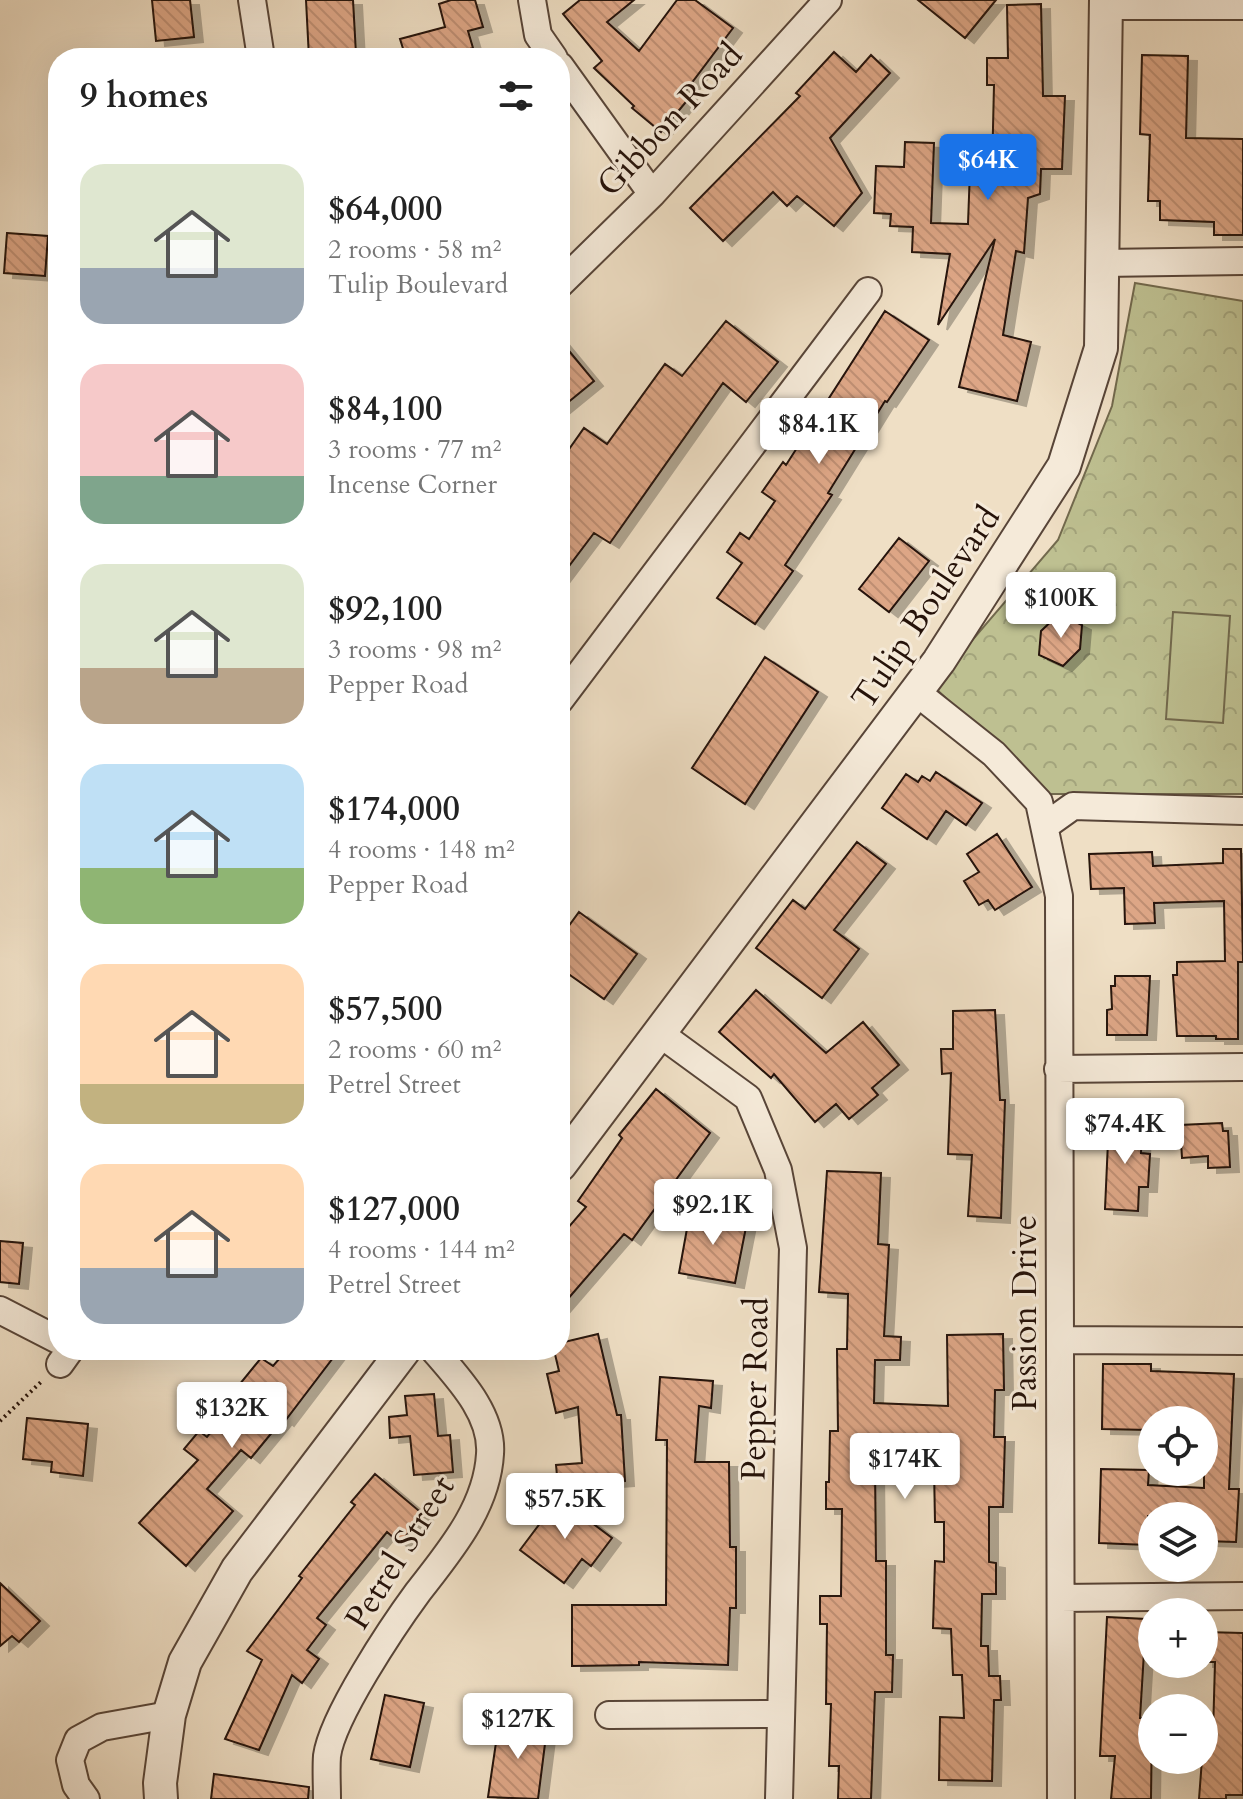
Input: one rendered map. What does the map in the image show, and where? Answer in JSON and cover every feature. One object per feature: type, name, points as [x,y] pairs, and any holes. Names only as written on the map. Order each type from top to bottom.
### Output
[{"type":"street","points":[[252,0],[259,48]]},
{"type":"street","points":[[532,0],[538,35],[547,48]]},
{"type":"street","name":"Gibbon Road","points":[[570,274],[652,194],[828,0]]},
{"type":"street","points":[[1106,3],[1243,6]]},
{"type":"street","name":"Tulip Boulevard","points":[[570,1152],[939,661],[1064,466],[1101,348],[1106,3]]},
{"type":"street","points":[[570,80],[652,194]]},
{"type":"street","points":[[1102,263],[1243,261]]},
{"type":"street","points":[[570,687],[868,291]]},
{"type":"street","name":"Passion Drive","points":[[916,692],[994,754],[1039,802],[1059,896],[1061,1799]]},
{"type":"street","points":[[1045,826],[1073,806],[1243,811]]},
{"type":"street","name":"Pepper Road","points":[[659,1033],[748,1098],[778,1170],[793,1248],[779,1799]]},
{"type":"street","points":[[1058,1069],[1243,1067]]},
{"type":"street","points":[[0,1310],[48,1341]]},
{"type":"street","points":[[1060,1340],[1243,1341]]},
{"type":"street","points":[[161,1799],[160,1783],[169,1715],[185,1662],[237,1570],[396,1360]]},
{"type":"street","name":"Petrel Street","points":[[327,1799],[327,1755],[338,1720],[414,1598],[479,1504],[491,1453],[484,1421],[473,1398],[442,1360]]},
{"type":"street","points":[[1061,1598],[1243,1596]]},
{"type":"street","points":[[609,1715],[781,1714]]},
{"type":"street","points":[[86,1799],[76,1785],[70,1760],[78,1740],[102,1727],[169,1715]]},
{"type":"path","points":[[0,1421],[55,1360]]},
{"type":"green space","points":[[1135,283],[1243,301],[1243,794],[1048,794],[933,686],[1058,540],[1112,406]]},
{"type":"green space","points":[[1173,612],[1230,616],[1223,723],[1166,719]]},
{"type":"building","points":[[152,0],[190,0],[194,37],[156,41]]},
{"type":"building","points":[[306,0],[353,0],[356,48],[308,48]]},
{"type":"building","points":[[451,0],[475,0],[483,27],[468,31],[473,48],[403,48],[400,39],[445,27],[439,4]]},
{"type":"building","points":[[580,0],[634,0],[607,22],[639,51],[677,0],[695,0],[733,28],[685,92],[690,97],[661,132],[632,108],[634,106],[594,68],[602,61],[563,14]]},
{"type":"building","points":[[918,0],[996,0],[965,38]]},
{"type":"building","points":[[1041,4],[1043,96],[1065,96],[1062,169],[1041,169],[1040,194],[1028,198],[1024,253],[1016,251],[1003,335],[1031,342],[1017,401],[959,387],[995,239],[938,325],[950,254],[912,252],[913,227],[890,226],[891,214],[874,213],[876,166],[904,167],[905,142],[934,143],[931,223],[968,224],[970,170],[992,171],[994,85],[987,85],[987,58],[1008,58],[1007,5]]},
{"type":"building","points":[[834,52],[856,72],[871,55],[890,73],[830,138],[862,193],[834,226],[797,196],[787,206],[773,192],[723,241],[690,208],[800,96],[796,93]]},
{"type":"building","points":[[1142,55],[1188,56],[1186,138],[1243,139],[1243,235],[1214,235],[1214,222],[1160,220],[1160,201],[1148,201],[1150,135],[1140,134]]},
{"type":"building","points":[[7,233],[48,236],[45,276],[4,273]]},
{"type":"building","points":[[885,311],[929,340],[885,401],[828,493],[832,495],[785,565],[793,571],[755,624],[717,598],[742,563],[727,552],[740,533],[749,539],[775,501],[762,492],[783,462],[786,465]]},
{"type":"building","points":[[726,321],[778,362],[746,402],[723,383],[610,543],[594,533],[570,565],[570,448],[584,428],[607,444],[665,364],[682,376]]},
{"type":"building","points":[[570,352],[594,381],[570,401]]},
{"type":"building","points":[[899,538],[929,561],[889,612],[859,589]]},
{"type":"building","points":[[1059,614],[1082,625],[1080,649],[1063,666],[1039,655],[1041,631]]},
{"type":"building","points":[[765,657],[818,692],[745,804],[692,768]]},
{"type":"building","points":[[936,772],[982,803],[966,825],[946,811],[927,839],[882,808],[906,774],[918,782],[922,776],[930,781]]},
{"type":"building","points":[[997,834],[1032,887],[995,910],[988,900],[979,905],[964,881],[979,872],[967,854]]},
{"type":"building","points":[[857,842],[886,864],[834,930],[859,949],[822,998],[756,948],[793,900],[805,909]]},
{"type":"building","points":[[1223,849],[1241,849],[1243,962],[1238,962],[1238,1039],[1177,1036],[1173,975],[1177,975],[1177,962],[1225,961],[1224,901],[1154,903],[1155,923],[1125,924],[1124,888],[1091,889],[1089,854],[1152,852],[1153,866],[1223,863]]},
{"type":"building","points":[[579,912],[637,954],[604,999],[570,975],[570,924]]},
{"type":"building","points":[[1115,976],[1150,976],[1147,1035],[1107,1035],[1107,1010],[1112,1009],[1111,986],[1115,986]]},
{"type":"building","points":[[756,990],[826,1053],[863,1022],[899,1065],[872,1088],[878,1095],[849,1119],[836,1104],[815,1122],[774,1074],[771,1078],[719,1032]]},
{"type":"building","points":[[995,1010],[1000,1100],[1005,1100],[1001,1218],[968,1216],[972,1155],[948,1154],[951,1073],[942,1074],[941,1049],[953,1049],[953,1011]]},
{"type":"building","points":[[656,1089],[710,1133],[632,1240],[624,1234],[570,1296],[570,1225],[586,1207],[578,1201],[622,1138],[619,1135]]},
{"type":"building","points":[[1109,1119],[1132,1120],[1132,1125],[1142,1126],[1141,1153],[1150,1154],[1148,1187],[1139,1187],[1138,1211],[1105,1209]]},
{"type":"building","points":[[1222,1123],[1223,1131],[1228,1131],[1230,1167],[1208,1168],[1208,1156],[1182,1158],[1180,1125]]},
{"type":"building","points":[[827,1171],[881,1173],[878,1244],[889,1245],[884,1336],[901,1337],[900,1360],[875,1360],[874,1403],[948,1406],[947,1335],[1003,1334],[1004,1390],[995,1390],[994,1437],[1005,1437],[1003,1507],[989,1507],[989,1562],[996,1563],[996,1594],[982,1594],[981,1646],[988,1646],[989,1676],[1000,1676],[1001,1700],[994,1700],[992,1781],[939,1780],[940,1717],[964,1718],[962,1675],[953,1675],[951,1629],[933,1628],[935,1561],[944,1562],[944,1522],[935,1522],[934,1468],[875,1467],[876,1561],[886,1561],[886,1655],[893,1655],[892,1692],[875,1692],[871,1799],[838,1799],[839,1766],[829,1766],[831,1704],[826,1704],[827,1624],[820,1624],[820,1596],[841,1596],[842,1509],[826,1509],[826,1482],[829,1482],[830,1431],[838,1431],[837,1349],[847,1349],[848,1294],[819,1292]]},
{"type":"building","points":[[690,1212],[747,1222],[735,1283],[679,1273]]},
{"type":"building","points":[[0,1241],[23,1243],[19,1284],[0,1282]]},
{"type":"building","points":[[598,1334],[617,1415],[621,1415],[625,1481],[558,1486],[556,1465],[582,1463],[578,1407],[556,1413],[547,1374],[559,1371],[556,1360],[570,1360],[570,1341]]},
{"type":"building","points":[[259,1360],[273,1366],[278,1360],[331,1360],[285,1421],[283,1419],[251,1458],[241,1450],[207,1489],[233,1511],[186,1566],[139,1523],[198,1460],[184,1449],[199,1431],[207,1437],[246,1390],[239,1385]]},
{"type":"building","points":[[1103,1364],[1151,1364],[1151,1371],[1234,1374],[1229,1489],[1239,1489],[1236,1542],[1218,1541],[1218,1502],[1138,1502],[1138,1545],[1099,1543],[1101,1469],[1138,1470],[1138,1486],[1218,1486],[1218,1406],[1138,1406],[1138,1430],[1102,1429]]},
{"type":"building","points":[[660,1377],[713,1381],[711,1408],[699,1406],[695,1462],[729,1462],[730,1547],[736,1547],[736,1608],[730,1608],[728,1665],[639,1662],[639,1665],[572,1666],[572,1605],[666,1605],[667,1440],[656,1440]]},
{"type":"building","points":[[434,1394],[438,1436],[450,1435],[453,1472],[414,1475],[410,1436],[390,1438],[389,1417],[407,1415],[405,1396]]},
{"type":"building","points":[[27,1418],[88,1424],[83,1476],[51,1472],[52,1462],[23,1459]]},
{"type":"building","points":[[375,1474],[424,1515],[400,1543],[387,1532],[317,1618],[326,1625],[307,1650],[319,1659],[302,1683],[292,1675],[259,1750],[225,1739],[262,1660],[247,1651],[302,1578],[299,1576],[355,1505],[351,1502]]},
{"type":"building","points":[[559,1498],[612,1538],[591,1566],[582,1559],[564,1583],[520,1550]]},
{"type":"building","points":[[0,1583],[40,1621],[19,1642],[12,1636],[0,1646]]},
{"type":"building","points":[[1107,1617],[1138,1619],[1138,1678],[1142,1678],[1141,1694],[1138,1694],[1138,1774],[1151,1774],[1151,1799],[1111,1799],[1115,1756],[1100,1756]]},
{"type":"building","points":[[1218,1632],[1243,1633],[1243,1795],[1226,1795],[1226,1799],[1199,1799],[1201,1774],[1218,1774],[1218,1694],[1214,1694],[1215,1678],[1218,1678]]},
{"type":"building","points":[[385,1695],[424,1703],[410,1767],[371,1759]]},
{"type":"building","points":[[511,1720],[537,1723],[546,1736],[538,1799],[488,1797],[498,1729]]},
{"type":"building","points":[[214,1774],[309,1787],[308,1799],[211,1799]]}]
